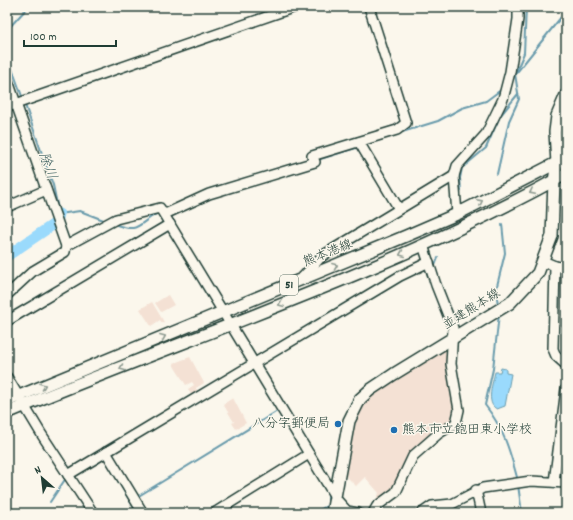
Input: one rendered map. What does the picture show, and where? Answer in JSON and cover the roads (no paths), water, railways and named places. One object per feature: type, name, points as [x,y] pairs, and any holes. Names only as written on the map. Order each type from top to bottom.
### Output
[{"type":"main road","name":"並建熊本線","points":[[332,513],[334,495],[349,421],[360,399],[370,390],[394,374],[510,303],[538,273],[552,236],[554,181],[561,160],[555,132],[557,116],[566,96]]},
{"type":"main road","name":"熊本港線","points":[[7,413],[21,401],[223,312],[457,214],[561,160]]},
{"type":"main road","name":"熊本港線","points":[[7,401],[21,401],[231,324],[423,245],[566,174]]},
{"type":"street","points":[[11,105],[295,7]]},
{"type":"street","points":[[165,214],[209,194],[314,162],[312,156],[397,130],[406,123],[369,7]]},
{"type":"street","points":[[457,214],[454,176],[457,166],[486,134],[503,99],[510,72],[518,19],[518,7]]},
{"type":"street","points":[[7,78],[11,105],[46,190],[66,246],[65,252],[33,271],[7,295]]},
{"type":"street","points":[[566,117],[564,125],[566,133]]},
{"type":"street","points":[[359,142],[399,209]]},
{"type":"street","points":[[298,281],[322,256],[454,176]]},
{"type":"street","points":[[7,207],[46,190]]},
{"type":"street","points":[[66,246],[116,219],[160,208],[334,495],[346,511],[366,513],[396,492],[413,456],[438,434],[456,423],[460,410],[451,364],[454,337],[453,328],[436,285],[423,245]]},
{"type":"street","points":[[7,321],[170,224]]},
{"type":"street","points":[[543,261],[555,266],[566,268]]},
{"type":"street","points":[[68,475],[400,276],[429,262]]},
{"type":"street","points":[[555,266],[553,349],[556,356],[566,365]]},
{"type":"street","points":[[7,377],[93,513]]},
{"type":"street","points":[[554,482],[566,392]]},
{"type":"street","points":[[106,452],[143,513]]},
{"type":"street","points":[[214,513],[309,454]]},
{"type":"street","points":[[422,513],[432,506],[452,504],[476,490],[531,481],[566,483]]},
{"type":"street","points":[[476,490],[481,513]]},
{"type":"water","points":[[501,368],[506,369],[506,373],[511,374],[505,406],[497,409],[491,403],[491,392],[495,372],[500,372]]},
{"type":"waterway","name":"除川","points":[[7,30],[28,7]]},
{"type":"waterway","points":[[497,174],[509,121],[519,99],[515,74],[524,53],[526,7]]},
{"type":"waterway","points":[[513,77],[566,11]]},
{"type":"waterway","name":"除川","points":[[7,55],[23,99]]},
{"type":"waterway","points":[[399,133],[438,121],[462,108],[486,101],[502,89]]},
{"type":"waterway","points":[[461,191],[460,178],[462,168],[486,148],[500,116],[518,94]]},
{"type":"waterway","name":"除川","points":[[25,105],[53,185],[59,214],[80,211],[106,221]]},
{"type":"waterway","points":[[317,160],[359,147]]},
{"type":"waterway","points":[[171,207],[196,195]]},
{"type":"waterway","points":[[114,224],[134,228],[158,213]]},
{"type":"waterway","name":"除川","points":[[7,256],[57,222],[59,214]]},
{"type":"waterway","points":[[498,305],[496,290],[505,253],[502,224]]},
{"type":"waterway","points":[[434,268],[438,258]]},
{"type":"waterway","points":[[499,314],[493,369],[485,405],[492,414],[506,441],[518,481]]},
{"type":"waterway","points":[[137,497],[279,410]]},
{"type":"waterway","points":[[104,457],[137,513]]},
{"type":"waterway","points":[[50,502],[66,478]]},
{"type":"waterway","points":[[518,485],[522,513]]},
{"type":"waterway","points":[[315,513],[328,505],[328,492]]},
{"type":"waterway","points":[[381,506],[382,513]]},
{"type":"place","name":"八分字郵便局","points":[[338,424]]},
{"type":"place","name":"熊本市立飽田東小学校","points":[[394,430]]}]
